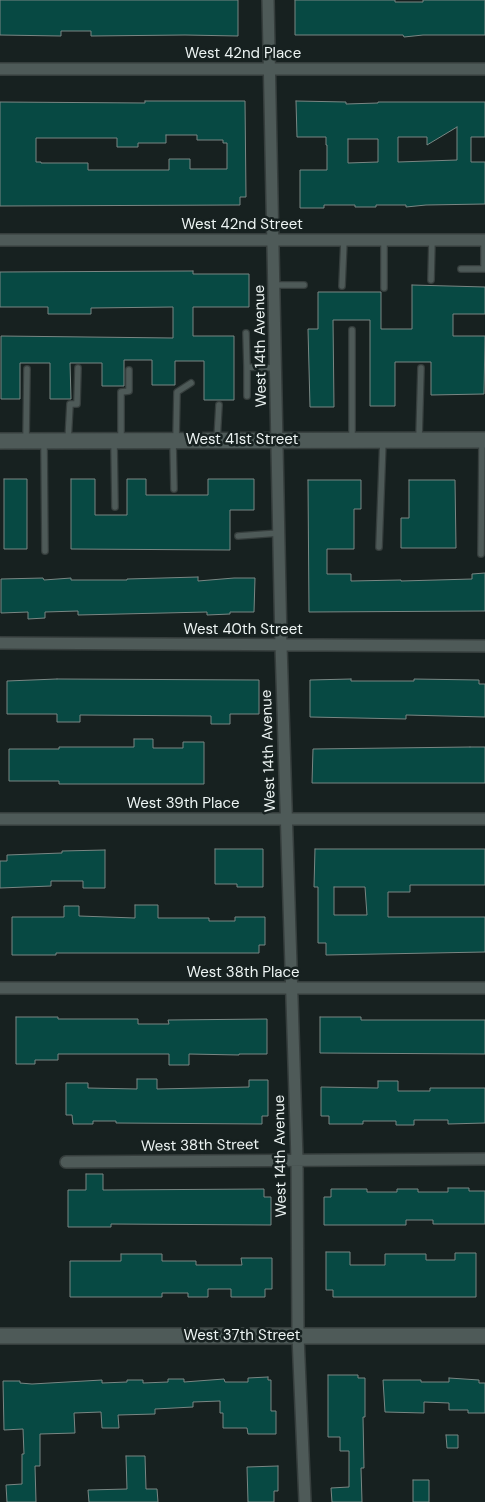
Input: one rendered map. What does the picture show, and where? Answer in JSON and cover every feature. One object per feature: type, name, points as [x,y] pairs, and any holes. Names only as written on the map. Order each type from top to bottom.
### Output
[{"type":"street","name":"West 14th Avenue","points":[[268,0],[281,645],[297,1160],[298,1336],[305,1502]]},
{"type":"street","name":"West 42nd Place","points":[[0,69],[485,69]]},
{"type":"street","name":"West 42nd Street","points":[[0,240],[484,240]]},
{"type":"street","name":"West 41st Street","points":[[0,440],[484,440]]},
{"type":"street","name":"West 40th Street","points":[[0,643],[485,646]]},
{"type":"street","name":"West 39th Place","points":[[0,819],[485,819]]},
{"type":"street","name":"West 38th Place","points":[[0,988],[485,988]]},
{"type":"street","name":"West 38th Street","points":[[66,1162],[485,1159]]},
{"type":"street","name":"West 37th Street","points":[[0,1336],[485,1336]]},
{"type":"lane","points":[[342,286],[344,240]]},
{"type":"lane","points":[[384,240],[384,288]]},
{"type":"lane","points":[[432,240],[432,280]]},
{"type":"lane","points":[[461,269],[484,269],[484,240]]},
{"type":"lane","points":[[275,285],[304,285]]},
{"type":"lane","points":[[352,330],[352,440]]},
{"type":"lane","points":[[246,332],[247,396]]},
{"type":"lane","points":[[247,367],[276,368]]},
{"type":"lane","points":[[68,440],[70,404],[77,404],[78,368]]},
{"type":"lane","points":[[419,440],[421,368]]},
{"type":"lane","points":[[26,440],[27,369]]},
{"type":"lane","points":[[115,507],[121,392],[129,391],[129,370]]},
{"type":"lane","points":[[174,489],[176,392],[191,383]]},
{"type":"lane","points":[[217,440],[219,405]]},
{"type":"lane","points":[[44,440],[45,551]]},
{"type":"lane","points":[[379,547],[383,440]]},
{"type":"lane","points":[[481,554],[484,440]]},
{"type":"lane","points":[[238,536],[279,533]]},
{"type":"building","points":[[0,0],[238,0],[238,36],[91,36],[91,31],[61,31],[61,36],[0,35]]},
{"type":"building","points":[[295,0],[395,0],[395,2],[423,2],[423,0],[485,0],[485,35],[423,35],[404,37],[403,35],[295,35]]},
{"type":"building","points":[[145,101],[245,101],[246,197],[240,197],[240,205],[0,206],[0,102],[145,103]],"holes":[[[166,135],[197,135],[197,140],[223,140],[223,143],[227,143],[227,169],[190,169],[190,159],[169,159],[169,170],[88,170],[88,163],[36,162],[36,138],[117,138],[117,147],[138,147],[138,143],[166,143]]]},
{"type":"building","points":[[296,101],[346,102],[346,104],[378,102],[485,102],[485,137],[471,137],[471,162],[485,162],[485,204],[406,207],[406,205],[355,207],[355,205],[324,205],[324,208],[300,208],[300,170],[327,170],[327,145],[326,137],[297,137]],"holes":[[[457,127],[457,160],[398,162],[398,137],[427,137],[427,145]],[[348,139],[378,139],[378,162],[348,163]]]},
{"type":"building","points":[[193,271],[193,274],[249,274],[249,307],[193,307],[193,336],[234,336],[234,400],[204,400],[204,361],[175,361],[175,385],[152,385],[152,360],[124,360],[124,386],[102,386],[102,363],[70,363],[71,399],[50,399],[50,363],[20,363],[20,399],[1,399],[1,336],[173,338],[173,307],[91,308],[91,314],[48,314],[48,307],[0,307],[0,272]]},
{"type":"building","points":[[412,285],[485,287],[485,314],[453,314],[453,336],[485,336],[484,394],[431,395],[431,362],[395,362],[395,406],[370,406],[370,320],[333,320],[334,407],[310,407],[308,329],[318,329],[318,292],[381,292],[381,329],[412,329]]},
{"type":"building","points":[[4,479],[27,479],[27,549],[4,549]]},
{"type":"building","points":[[71,479],[95,479],[95,515],[127,515],[127,479],[146,479],[146,495],[208,495],[208,479],[254,479],[254,510],[230,510],[230,550],[71,549]]},
{"type":"building","points":[[308,480],[361,480],[361,509],[354,509],[354,549],[327,549],[327,574],[351,574],[351,581],[401,581],[472,579],[472,574],[485,573],[485,611],[309,612]]},
{"type":"building","points":[[409,480],[455,480],[456,548],[401,548],[401,518],[409,518]]},
{"type":"building","points":[[198,577],[198,581],[255,578],[254,612],[230,612],[230,614],[207,615],[207,612],[78,615],[78,611],[45,612],[45,618],[28,619],[28,612],[1,613],[1,579],[43,578],[44,580],[71,578],[71,580],[127,580]]},
{"type":"building","points":[[57,679],[259,680],[259,714],[230,714],[230,724],[211,724],[211,716],[80,715],[80,722],[57,722],[57,714],[7,714],[7,681]]},
{"type":"building","points":[[351,679],[351,681],[414,681],[414,679],[479,680],[479,684],[485,684],[485,717],[406,715],[406,719],[310,717],[310,680]]},
{"type":"building","points":[[134,739],[153,739],[153,748],[183,748],[183,742],[204,742],[204,784],[59,784],[59,781],[9,781],[9,749],[134,747]]},
{"type":"building","points":[[485,747],[485,783],[312,783],[313,749]]},
{"type":"building","points":[[215,849],[263,849],[263,887],[237,887],[237,884],[215,884]]},
{"type":"building","points":[[315,849],[485,849],[485,885],[410,885],[410,892],[388,892],[388,917],[485,917],[485,952],[326,955],[326,943],[318,943],[318,887],[314,887]],"holes":[[[334,887],[365,887],[367,915],[334,915]]]},
{"type":"building","points":[[105,850],[105,888],[83,888],[83,881],[51,881],[51,886],[0,888],[0,861],[7,861],[7,855]]},
{"type":"building","points":[[135,905],[158,905],[158,918],[209,918],[209,921],[235,921],[235,917],[265,917],[265,945],[259,945],[259,953],[56,953],[56,955],[12,955],[12,917],[64,917],[64,906],[79,906],[79,916],[135,918]]},
{"type":"building","points":[[16,1017],[138,1019],[138,1024],[169,1024],[168,1020],[267,1019],[267,1054],[189,1054],[189,1065],[169,1065],[169,1054],[58,1054],[58,1060],[35,1060],[35,1064],[16,1064]]},
{"type":"building","points":[[320,1017],[361,1017],[361,1020],[485,1020],[485,1054],[320,1053]]},
{"type":"building","points":[[137,1079],[157,1079],[157,1089],[249,1087],[249,1080],[268,1080],[268,1116],[262,1116],[262,1124],[116,1123],[116,1121],[93,1121],[93,1124],[73,1124],[72,1115],[66,1115],[66,1083],[88,1083],[88,1088],[137,1089]]},
{"type":"building","points":[[378,1081],[398,1081],[398,1091],[430,1091],[430,1088],[485,1088],[485,1123],[448,1124],[448,1120],[414,1120],[414,1125],[396,1125],[396,1121],[363,1121],[363,1124],[329,1124],[329,1116],[321,1116],[321,1087],[378,1088]]},
{"type":"building","points":[[86,1174],[103,1174],[103,1190],[264,1189],[264,1197],[271,1197],[271,1225],[111,1224],[111,1227],[68,1227],[68,1190],[86,1190]]},
{"type":"building","points":[[448,1188],[469,1188],[469,1191],[485,1191],[485,1224],[433,1224],[433,1220],[406,1220],[406,1225],[324,1225],[324,1197],[331,1197],[331,1189],[367,1189],[367,1192],[397,1192],[397,1189],[418,1189],[418,1192],[448,1192]]},
{"type":"building","points":[[326,1252],[350,1252],[350,1265],[385,1265],[385,1254],[426,1254],[426,1260],[455,1260],[455,1253],[476,1253],[476,1297],[333,1297],[333,1290],[326,1290]]},
{"type":"building","points":[[121,1254],[162,1254],[162,1261],[196,1261],[196,1265],[242,1265],[241,1258],[272,1258],[272,1289],[265,1289],[265,1297],[231,1297],[231,1289],[208,1289],[208,1297],[188,1297],[188,1293],[162,1293],[162,1297],[70,1297],[70,1261],[121,1261]]},
{"type":"building","points":[[328,1375],[358,1375],[358,1378],[365,1378],[365,1417],[363,1417],[364,1468],[361,1468],[362,1502],[332,1502],[331,1488],[349,1487],[349,1451],[340,1451],[340,1437],[328,1437]]},
{"type":"building","points":[[268,1377],[268,1380],[271,1380],[271,1411],[276,1411],[276,1434],[248,1434],[247,1428],[223,1428],[223,1413],[220,1413],[220,1401],[193,1402],[193,1407],[155,1409],[155,1414],[118,1415],[119,1428],[102,1428],[101,1412],[74,1413],[75,1433],[40,1434],[40,1466],[35,1466],[36,1502],[7,1502],[6,1485],[22,1484],[22,1454],[24,1454],[23,1429],[4,1430],[3,1381],[20,1381],[20,1383],[32,1384],[102,1380],[102,1383],[143,1380],[143,1383],[168,1382],[168,1379],[184,1379],[184,1382],[224,1379],[225,1382],[248,1382],[248,1378]]},
{"type":"building","points":[[449,1378],[479,1380],[479,1383],[485,1383],[485,1413],[468,1413],[468,1410],[449,1410],[449,1403],[424,1402],[424,1413],[385,1412],[383,1380],[449,1382]]},
{"type":"building","points":[[446,1435],[458,1435],[458,1448],[447,1448]]},
{"type":"building","points":[[126,1456],[145,1456],[146,1489],[157,1489],[158,1502],[89,1502],[88,1490],[127,1489]]},
{"type":"building","points":[[278,1466],[278,1491],[274,1491],[274,1502],[248,1502],[247,1467]]},
{"type":"building","points":[[413,1480],[429,1480],[429,1502],[413,1502]]}]
